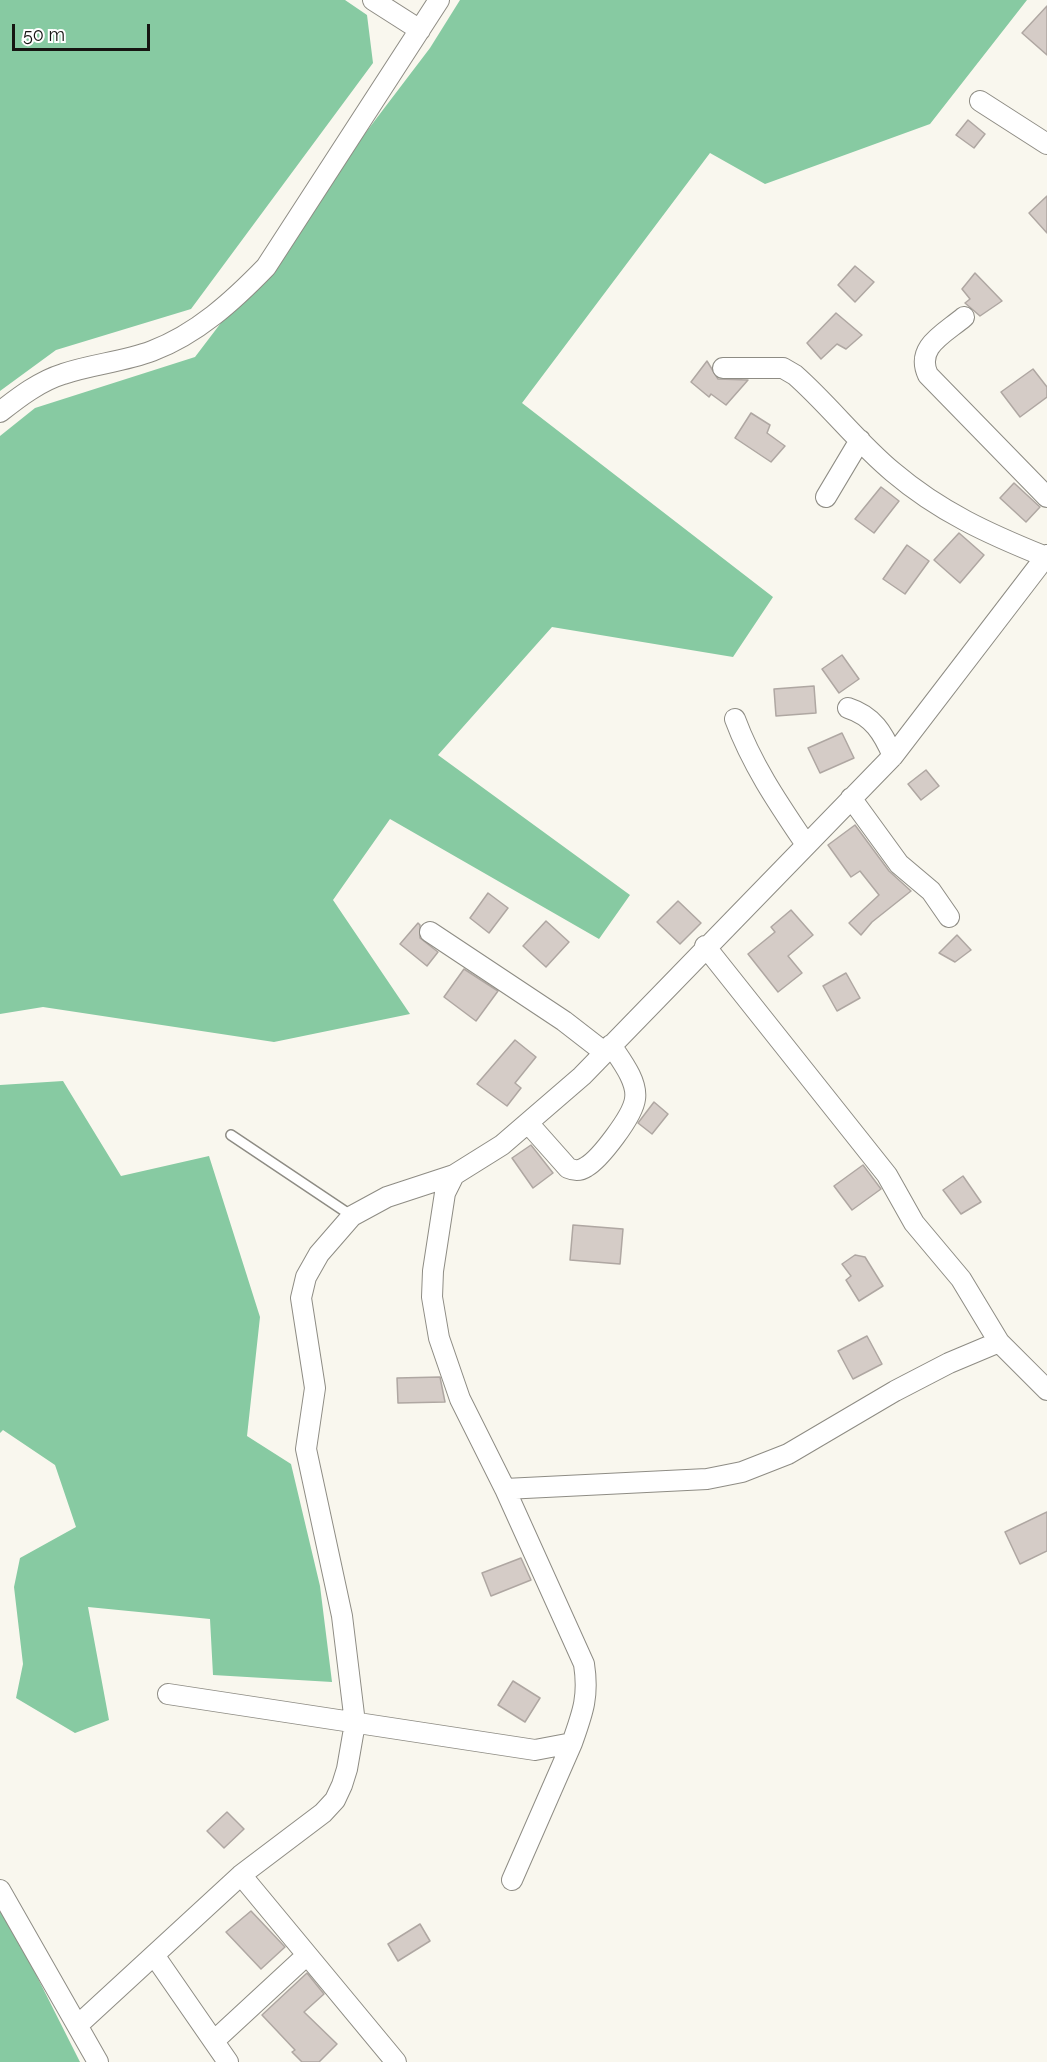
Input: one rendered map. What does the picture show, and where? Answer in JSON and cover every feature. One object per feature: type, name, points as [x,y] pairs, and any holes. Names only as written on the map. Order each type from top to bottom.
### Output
[{"type":"street","points":[[373,0],[420,30]]},
{"type":"street","points":[[0,412],[20,397],[62,374],[118,361],[175,340],[201,325],[248,286],[266,267],[439,0]]},
{"type":"street","points":[[980,101],[1047,144]]},
{"type":"street","points":[[964,317],[926,350],[923,357],[928,375],[1047,497]]},
{"type":"street","points":[[78,2025],[241,1875],[323,1813],[335,1800],[347,1769],[355,1723],[342,1616],[307,1460],[308,1434],[315,1388],[301,1298],[306,1277],[320,1254],[352,1216],[387,1197],[454,1175],[502,1145],[582,1076],[705,946],[893,756],[1046,556],[980,531],[946,511],[892,472],[822,400],[783,368],[723,368]]},
{"type":"street","points":[[826,497],[860,440]]},
{"type":"street","points":[[848,708],[870,719],[886,740],[893,756]]},
{"type":"street","points":[[735,719],[747,753],[806,843]]},
{"type":"street","points":[[851,798],[899,864],[931,891],[949,917]]},
{"type":"street","points":[[430,932],[607,1048],[625,1066],[635,1090],[635,1101],[618,1131],[588,1167],[578,1170],[568,1168],[528,1123]]},
{"type":"street","points":[[705,946],[886,1175],[914,1223],[961,1280],[999,1342],[1047,1390]]},
{"type":"street","points":[[454,1175],[445,1193],[436,1238],[432,1297],[439,1338],[460,1399],[505,1489],[584,1664],[588,1688],[586,1703],[572,1743],[512,1880]]},
{"type":"street","points":[[505,1489],[707,1479],[742,1472],[788,1454],[895,1391],[949,1363],[999,1342]]},
{"type":"street","points":[[168,1694],[535,1750],[572,1743]]},
{"type":"street","points":[[241,1875],[396,2062]]},
{"type":"street","points":[[0,1890],[98,2062]]},
{"type":"street","points":[[154,1955],[215,2040],[228,2062]]},
{"type":"street","points":[[215,2040],[307,1955]]},
{"type":"lane","points":[[231,1135],[352,1216]]},
{"type":"green space","points":[[0,0],[345,0],[367,15],[373,63],[191,309],[56,350],[0,391]]},
{"type":"green space","points":[[460,0],[1027,0],[930,124],[765,184],[710,153],[522,403],[773,597],[733,657],[552,627],[438,755],[630,895],[599,939],[390,819],[333,900],[410,1014],[274,1042],[43,1007],[0,1014],[0,436],[35,408],[195,357],[430,48]]},
{"type":"green space","points":[[63,1081],[121,1176],[209,1156],[260,1317],[247,1436],[291,1464],[320,1586],[332,1682],[213,1675],[210,1619],[88,1607],[109,1720],[75,1733],[16,1698],[23,1664],[14,1587],[20,1558],[76,1527],[55,1465],[3,1430],[0,1433],[0,1085]]},
{"type":"green space","points":[[0,1903],[80,2062],[0,2062]]},
{"type":"building","points":[[1047,6],[1047,55],[1022,33]]},
{"type":"building","points":[[968,120],[985,134],[974,148],[956,135]]},
{"type":"building","points":[[1047,196],[1047,233],[1029,213]]},
{"type":"building","points":[[855,266],[874,282],[855,302],[838,285]]},
{"type":"building","points":[[975,273],[1002,301],[980,316],[965,303],[970,299],[962,289]]},
{"type":"building","points":[[836,313],[862,335],[846,349],[837,344],[821,359],[807,343]]},
{"type":"building","points":[[707,361],[718,379],[748,380],[726,405],[711,394],[709,397],[691,382]]},
{"type":"building","points":[[1033,369],[1047,387],[1047,397],[1020,417],[1001,392]]},
{"type":"building","points":[[751,413],[770,425],[767,433],[785,446],[771,462],[735,438]]},
{"type":"building","points":[[1014,483],[1040,507],[1026,522],[1000,498]]},
{"type":"building","points":[[881,487],[899,501],[874,533],[855,519]]},
{"type":"building","points":[[959,533],[984,555],[960,583],[934,560]]},
{"type":"building","points":[[907,545],[929,561],[905,594],[883,579]]},
{"type":"building","points":[[842,655],[859,679],[839,693],[822,669]]},
{"type":"building","points":[[814,686],[816,713],[776,716],[774,689]]},
{"type":"building","points":[[842,733],[854,758],[820,773],[808,748]]},
{"type":"building","points":[[926,770],[939,786],[921,800],[908,784]]},
{"type":"building","points":[[855,825],[889,871],[911,891],[872,922],[861,935],[849,923],[879,895],[860,871],[851,877],[828,845]]},
{"type":"building","points":[[488,893],[508,908],[489,933],[470,918]]},
{"type":"building","points":[[678,901],[701,923],[680,944],[657,922]]},
{"type":"building","points":[[791,910],[813,935],[788,956],[802,973],[778,992],[748,954],[775,932],[771,927]]},
{"type":"building","points":[[546,921],[569,942],[546,967],[523,946]]},
{"type":"building","points":[[418,923],[420,938],[438,952],[427,966],[400,944]]},
{"type":"building","points":[[957,935],[971,950],[955,962],[939,953]]},
{"type":"building","points":[[464,969],[498,991],[476,1021],[444,997]]},
{"type":"building","points":[[846,973],[860,998],[837,1011],[823,986]]},
{"type":"building","points":[[515,1040],[536,1057],[515,1083],[521,1088],[507,1106],[477,1084]]},
{"type":"building","points":[[654,1102],[668,1114],[652,1134],[638,1123]]},
{"type":"building","points":[[531,1145],[553,1173],[533,1188],[512,1158]]},
{"type":"building","points":[[863,1165],[881,1189],[852,1210],[834,1186]]},
{"type":"building","points":[[963,1176],[981,1202],[961,1214],[943,1190]]},
{"type":"building","points":[[573,1225],[623,1229],[620,1264],[570,1260]]},
{"type":"building","points":[[855,1255],[865,1257],[883,1286],[859,1301],[846,1280],[851,1276],[842,1264]]},
{"type":"building","points":[[867,1336],[882,1364],[853,1379],[838,1351]]},
{"type":"building","points":[[440,1377],[445,1402],[398,1403],[397,1378]]},
{"type":"building","points":[[1047,1512],[1047,1551],[1020,1564],[1005,1532]]},
{"type":"building","points":[[521,1558],[531,1580],[491,1596],[482,1573]]},
{"type":"building","points":[[513,1681],[540,1698],[525,1722],[498,1705]]},
{"type":"building","points":[[227,1812],[244,1829],[224,1848],[207,1831]]},
{"type":"building","points":[[251,1911],[285,1947],[261,1969],[226,1932]]},
{"type":"building","points":[[420,1924],[430,1941],[398,1961],[388,1944]]},
{"type":"building","points":[[307,1973],[324,1994],[304,2012],[337,2044],[319,2062],[302,2062],[292,2052],[295,2050],[262,2015]]}]
